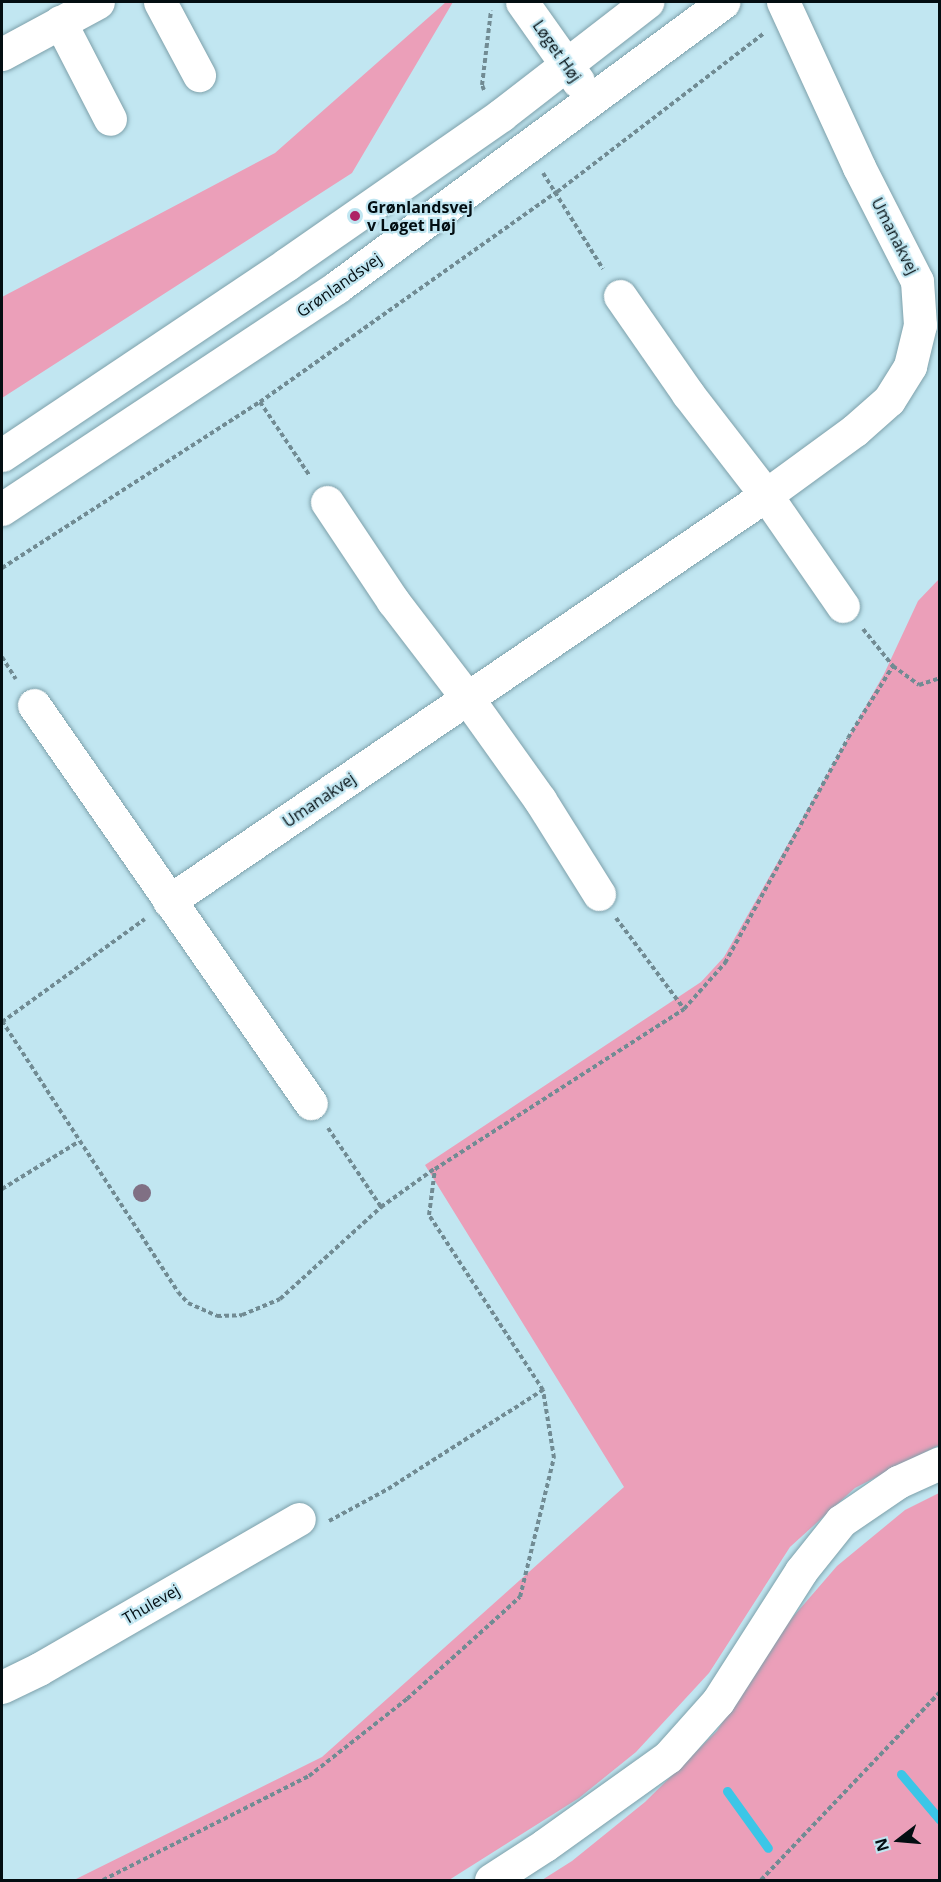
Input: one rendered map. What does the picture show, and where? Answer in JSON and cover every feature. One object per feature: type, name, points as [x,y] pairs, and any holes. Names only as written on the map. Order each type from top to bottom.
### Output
[{"type":"street","points":[[2,54],[98,2]]},
{"type":"street","points":[[160,2],[199,75]]},
{"type":"street","name":"Løget Høj","points":[[522,2],[591,101]]},
{"type":"street","points":[[2,455],[287,264],[501,115],[566,62],[646,2]]},
{"type":"street","name":"Grønlandsvej","points":[[2,510],[319,300],[723,2]]},
{"type":"street","name":"Umanakvej","points":[[170,901],[766,495],[855,430],[889,400],[910,366],[920,325],[917,281],[859,167],[786,7]]},
{"type":"street","points":[[60,22],[111,119]]},
{"type":"street","points":[[620,296],[688,394],[766,495],[843,606]]},
{"type":"street","points":[[327,502],[393,601],[468,699],[553,820],[598,894]]},
{"type":"street","points":[[34,705],[311,1103]]},
{"type":"street","points":[[491,1881],[668,1757],[718,1701],[801,1571],[841,1521],[898,1482],[939,1462]]},
{"type":"street","name":"Thulevej","points":[[2,1687],[39,1669],[299,1519]]},
{"type":"path","points":[[486,94],[482,85],[492,2]]},
{"type":"path","points":[[2,568],[260,402],[556,192],[786,7]]},
{"type":"path","points":[[541,170],[620,296]]},
{"type":"path","points":[[260,402],[327,502]]},
{"type":"path","points":[[843,606],[893,666],[919,685],[939,678]]},
{"type":"path","points":[[170,901],[2,1021],[78,1142],[178,1292],[188,1303],[217,1316],[231,1317],[255,1311],[280,1299],[381,1207],[435,1169],[684,1009],[725,963],[848,738],[893,666]]},
{"type":"path","points":[[598,894],[684,1009]]},
{"type":"path","points":[[311,1103],[381,1207]]},
{"type":"path","points":[[2,1189],[78,1142]]},
{"type":"path","points":[[103,1881],[309,1776],[407,1699],[520,1597],[554,1458],[543,1390],[429,1215],[435,1169]]},
{"type":"path","points":[[299,1519],[327,1522],[388,1489],[543,1390]]},
{"type":"path","points":[[761,1881],[939,1692]]},
{"type":"shaded area","points":[[446,2],[453,2],[352,173],[2,398],[2,297],[275,153]]},
{"type":"shaded area","points":[[939,579],[939,1445],[855,1488],[790,1547],[709,1673],[636,1752],[579,1798],[449,1880],[74,1880],[322,1757],[624,1487],[425,1165],[701,982],[724,957],[884,674],[918,601]]},
{"type":"shaded area","points":[[939,1493],[939,1880],[542,1880],[572,1861],[645,1802],[717,1731],[773,1640],[837,1566],[905,1510]]},
{"type":"waterway","points":[[901,1774],[940,1820]]},
{"type":"waterway","points":[[727,1791],[768,1848]]},
{"type":"place","name":"Grønlandsvej v Løget Høj","points":[[355,216]]}]
